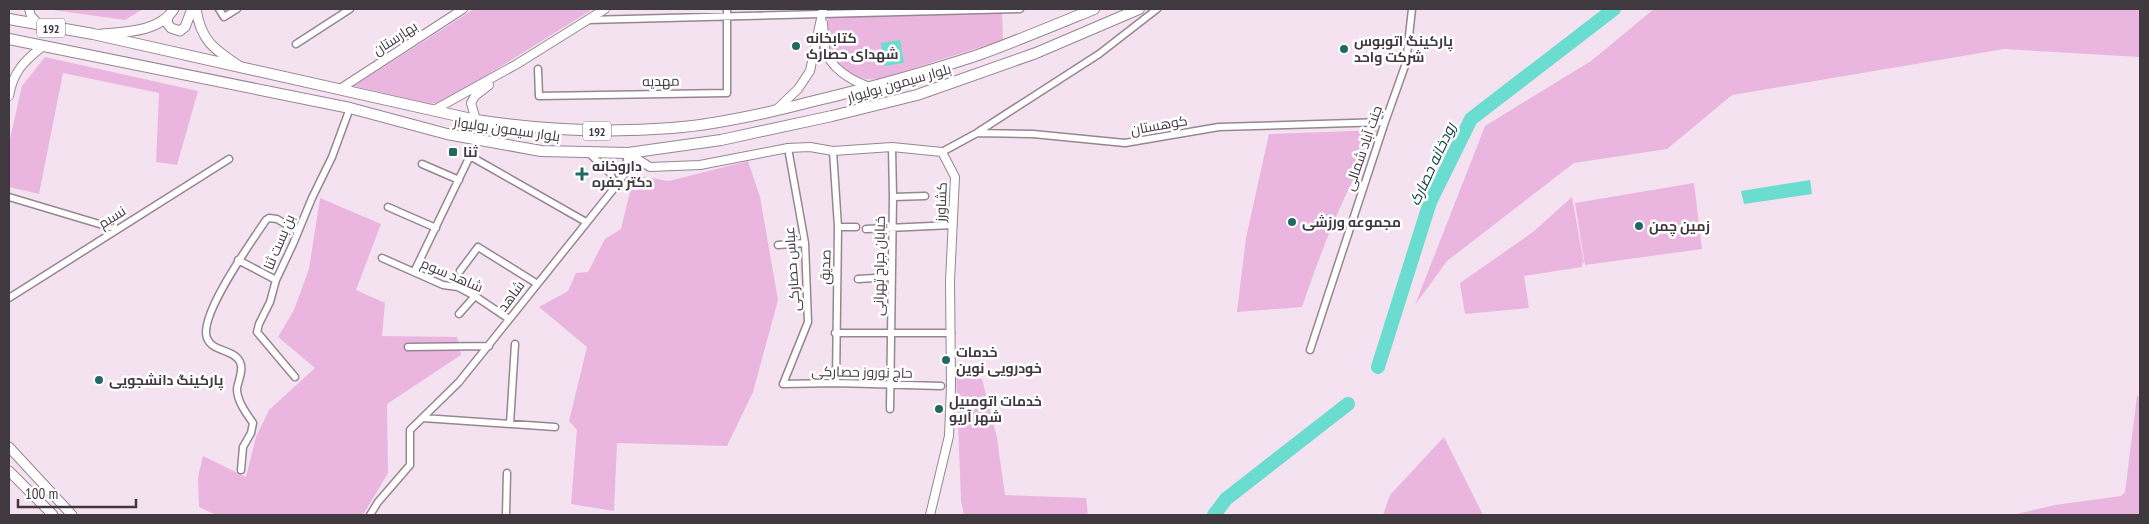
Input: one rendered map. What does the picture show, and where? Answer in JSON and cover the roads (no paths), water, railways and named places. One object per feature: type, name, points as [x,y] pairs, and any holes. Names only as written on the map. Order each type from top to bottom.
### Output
[{"type":"main road","points":[[171,13],[168,23],[171,28],[180,31],[185,28],[192,9]]},
{"type":"main road","points":[[196,9],[198,24],[206,40],[216,50],[240,66]]},
{"type":"main road","name":"بلوار سیمون بولیوار","points":[[9,19],[93,34],[476,120],[558,129],[634,130],[712,123],[775,111],[871,87],[977,55],[1094,9]]},
{"type":"main road","name":"بلوار سیمون بولیوار","points":[[9,39],[350,108],[447,134],[541,151],[628,152],[721,140],[917,95],[1036,53],[1139,9]]},
{"type":"main road","points":[[93,34],[148,28],[171,13]]},
{"type":"main road","points":[[9,447],[72,515]]},
{"type":"main road","points":[[9,471],[53,515]]},
{"type":"street","points":[[29,9],[31,16],[41,26]]},
{"type":"street","points":[[219,9],[224,17],[237,9]]},
{"type":"street","points":[[296,44],[350,9]]},
{"type":"street","name":"بهارستان","points":[[340,89],[463,9]]},
{"type":"street","points":[[434,110],[517,64],[605,9]]},
{"type":"street","points":[[586,20],[727,12],[1020,9]]},
{"type":"street","points":[[977,133],[1099,54],[1157,9]]},
{"type":"street","name":"جنت آباد شمالی","points":[[1310,350],[1406,63],[1412,9]]},
{"type":"street","name":"مهدیه","points":[[538,69],[539,96],[727,92],[727,12]]},
{"type":"street","points":[[823,12],[825,49],[833,64],[848,76],[871,87]]},
{"type":"street","points":[[775,111],[798,89],[810,71],[823,12]]},
{"type":"street","points":[[9,96],[17,70],[24,60],[42,46]]},
{"type":"street","points":[[476,120],[471,103],[474,96],[517,64]]},
{"type":"street","name":"بن بست ثنا","points":[[295,377],[257,332],[270,302],[276,280],[332,157],[350,108]]},
{"type":"street","name":"کوهستان","points":[[942,152],[977,133],[1032,134],[1125,143],[1218,127],[1385,122]]},
{"type":"street","points":[[628,152],[650,167],[700,165],[788,148],[810,147],[833,151],[892,147],[942,152]]},
{"type":"street","name":"خیابان جراح تهرانی","points":[[890,409],[892,147]]},
{"type":"street","name":"عباس حصارکی","points":[[783,384],[808,322],[805,243],[788,148]]},
{"type":"street","name":"صدیق","points":[[833,151],[838,227],[835,333],[836,383]]},
{"type":"street","points":[[588,152],[610,173],[616,186]]},
{"type":"street","name":"شاهد","points":[[370,515],[378,502],[410,465],[410,430],[459,382],[489,346],[536,283],[616,186],[625,173],[628,152]]},
{"type":"street","name":"کشاورز","points":[[930,515],[949,436],[955,177],[942,152]]},
{"type":"street","points":[[414,272],[470,156],[586,222]]},
{"type":"street","name":"نسیم","points":[[9,298],[229,159]]},
{"type":"street","points":[[422,164],[459,180]]},
{"type":"street","points":[[893,197],[925,196]]},
{"type":"street","points":[[9,197],[116,229]]},
{"type":"street","points":[[388,207],[436,228]]},
{"type":"street","points":[[241,470],[243,447],[251,433],[253,423],[241,405],[237,389],[241,375],[241,364],[235,355],[211,344],[206,338],[207,318],[238,260],[269,218],[277,219],[297,231]]},
{"type":"street","points":[[866,228],[953,225]]},
{"type":"street","points":[[838,227],[856,227]]},
{"type":"street","points":[[778,245],[805,243]]},
{"type":"street","points":[[460,270],[478,248],[536,283]]},
{"type":"street","name":"شاهد سوم","points":[[382,258],[475,296],[509,319]]},
{"type":"street","points":[[238,260],[276,280]]},
{"type":"street","points":[[858,279],[892,277]]},
{"type":"street","points":[[459,314],[475,296]]},
{"type":"street","points":[[835,333],[951,333]]},
{"type":"street","points":[[510,424],[515,344]]},
{"type":"street","points":[[408,346],[489,346]]},
{"type":"street","name":"حاج نوروز حصارکی","points":[[783,384],[836,383],[941,386]]},
{"type":"street","points":[[422,418],[555,427]]},
{"type":"street","points":[[506,515],[507,473]]},
{"type":"waterway","name":"رودخانه حصارک","points":[[1378,367],[1430,202],[1471,119],[1614,9]]},
{"type":"waterway","name":"رودخانه حصارک","points":[[1214,515],[1226,499],[1348,404]]},
{"type":"place","name":"کتابخانه شهدای حصارک","points":[[796,46]]},
{"type":"place","name":"پارکینگ اتوبوس شرکت واحد","points":[[1344,49]]},
{"type":"place","name":"ثنا","points":[[453,152]]},
{"type":"place","name":"داروخانه دکتر جفره","points":[[582,174]]},
{"type":"place","name":"مجموعه ورزشی","points":[[1292,222]]},
{"type":"place","name":"زمین چمن","points":[[1639,226]]},
{"type":"place","name":"خدمات خودرویی نوین","points":[[946,360]]},
{"type":"place","name":"پارکینگ دانشجویی","points":[[99,380]]},
{"type":"place","name":"خدمات اتومبیل شهر آریو","points":[[939,409]]}]
